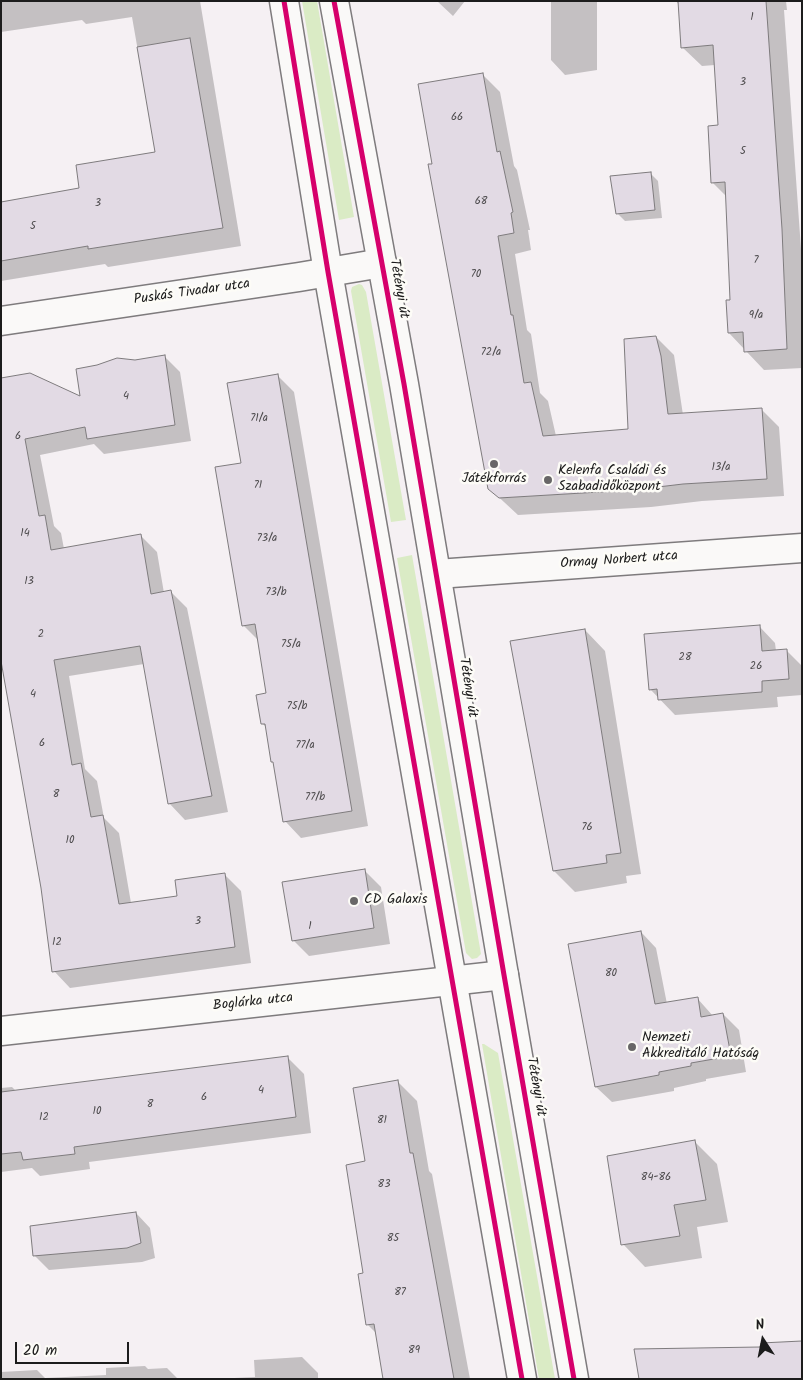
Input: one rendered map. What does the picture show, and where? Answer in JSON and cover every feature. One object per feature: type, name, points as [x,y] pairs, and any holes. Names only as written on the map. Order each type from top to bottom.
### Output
[{"type":"street","points":[[284,1],[328,272],[522,1379]]},
{"type":"street","name":"Tétényi út","points":[[334,1],[437,574],[574,1379]]},
{"type":"street","name":"Puskás Tivadar utca","points":[[1,321],[382,263]]},
{"type":"street","name":"Ormay Norbert utca","points":[[437,574],[802,548]]},
{"type":"street","name":"Boglárka utca","points":[[2,1024],[504,975]]},
{"type":"green space","points":[[302,1],[317,1],[354,217],[339,220]]},
{"type":"green space","points":[[359,284],[362,285],[366,292],[406,520],[391,522],[351,291],[352,287]]},
{"type":"green space","points":[[412,555],[481,954],[477,958],[472,959],[466,953],[397,558]]},
{"type":"green space","points":[[482,1044],[498,1053],[555,1379],[539,1379]]},
{"type":"building","points":[[678,1],[766,1],[782,229],[787,349],[744,352],[743,332],[728,333],[726,300],[730,300],[725,182],[711,183],[708,126],[718,125],[713,45],[681,48]]},
{"type":"building","points":[[190,38],[223,228],[88,249],[88,246],[1,261],[1,202],[79,188],[76,165],[155,152],[137,47]]},
{"type":"building","points":[[483,73],[497,152],[500,151],[513,212],[511,213],[514,233],[498,236],[511,315],[513,315],[524,383],[531,382],[543,436],[628,429],[624,339],[656,336],[661,356],[668,414],[762,408],[767,479],[499,498],[488,489],[428,164],[432,164],[418,84]]},
{"type":"building","points":[[651,172],[655,210],[616,214],[610,176]]},
{"type":"building","points":[[165,355],[175,425],[87,439],[85,427],[25,439],[39,516],[45,515],[51,550],[141,534],[151,594],[171,590],[212,796],[168,804],[140,646],[54,660],[72,765],[81,763],[91,817],[103,815],[119,904],[177,896],[175,880],[225,873],[235,947],[52,972],[41,888],[1,661],[1,378],[30,373],[80,396],[76,369],[97,365],[117,358],[135,360]]},
{"type":"building","points":[[278,374],[352,811],[283,822],[265,724],[261,724],[256,695],[266,693],[255,624],[242,626],[215,467],[241,463],[227,383]]},
{"type":"building","points":[[760,625],[762,651],[787,649],[789,679],[762,681],[762,692],[658,700],[657,689],[649,690],[644,634]]},
{"type":"building","points":[[585,629],[621,853],[606,855],[607,863],[553,871],[510,641]]},
{"type":"building","points":[[365,869],[374,928],[292,941],[282,882]]},
{"type":"building","points":[[641,931],[655,1004],[698,997],[701,1017],[723,1013],[731,1056],[691,1063],[691,1066],[659,1072],[659,1075],[595,1087],[568,944]]},
{"type":"building","points":[[288,1056],[296,1117],[74,1147],[75,1154],[23,1160],[21,1152],[1,1154],[1,1092]]},
{"type":"building","points":[[398,1080],[410,1153],[413,1153],[454,1379],[383,1379],[374,1324],[366,1325],[358,1274],[363,1273],[346,1165],[365,1161],[353,1088]]},
{"type":"building","points":[[695,1140],[706,1200],[674,1205],[680,1236],[621,1245],[607,1156]]},
{"type":"building","points":[[136,1212],[141,1243],[127,1248],[33,1256],[30,1226]]},
{"type":"building","points":[[802,1341],[802,1379],[639,1379],[634,1349],[760,1347],[761,1343]]},
{"type":"cycle path","points":[[284,1],[328,272],[522,1379]]},
{"type":"cycle path","points":[[334,1],[404,384],[574,1379]]},
{"type":"place","name":"Játékforrás","points":[[494,464]]},
{"type":"place","name":"Kelenfa Családi és Szabadidőközpont","points":[[548,480]]},
{"type":"place","name":"CD Galaxis","points":[[354,901]]},
{"type":"place","name":"Nemzeti Akkreditáló Hatóság","points":[[632,1047]]}]
